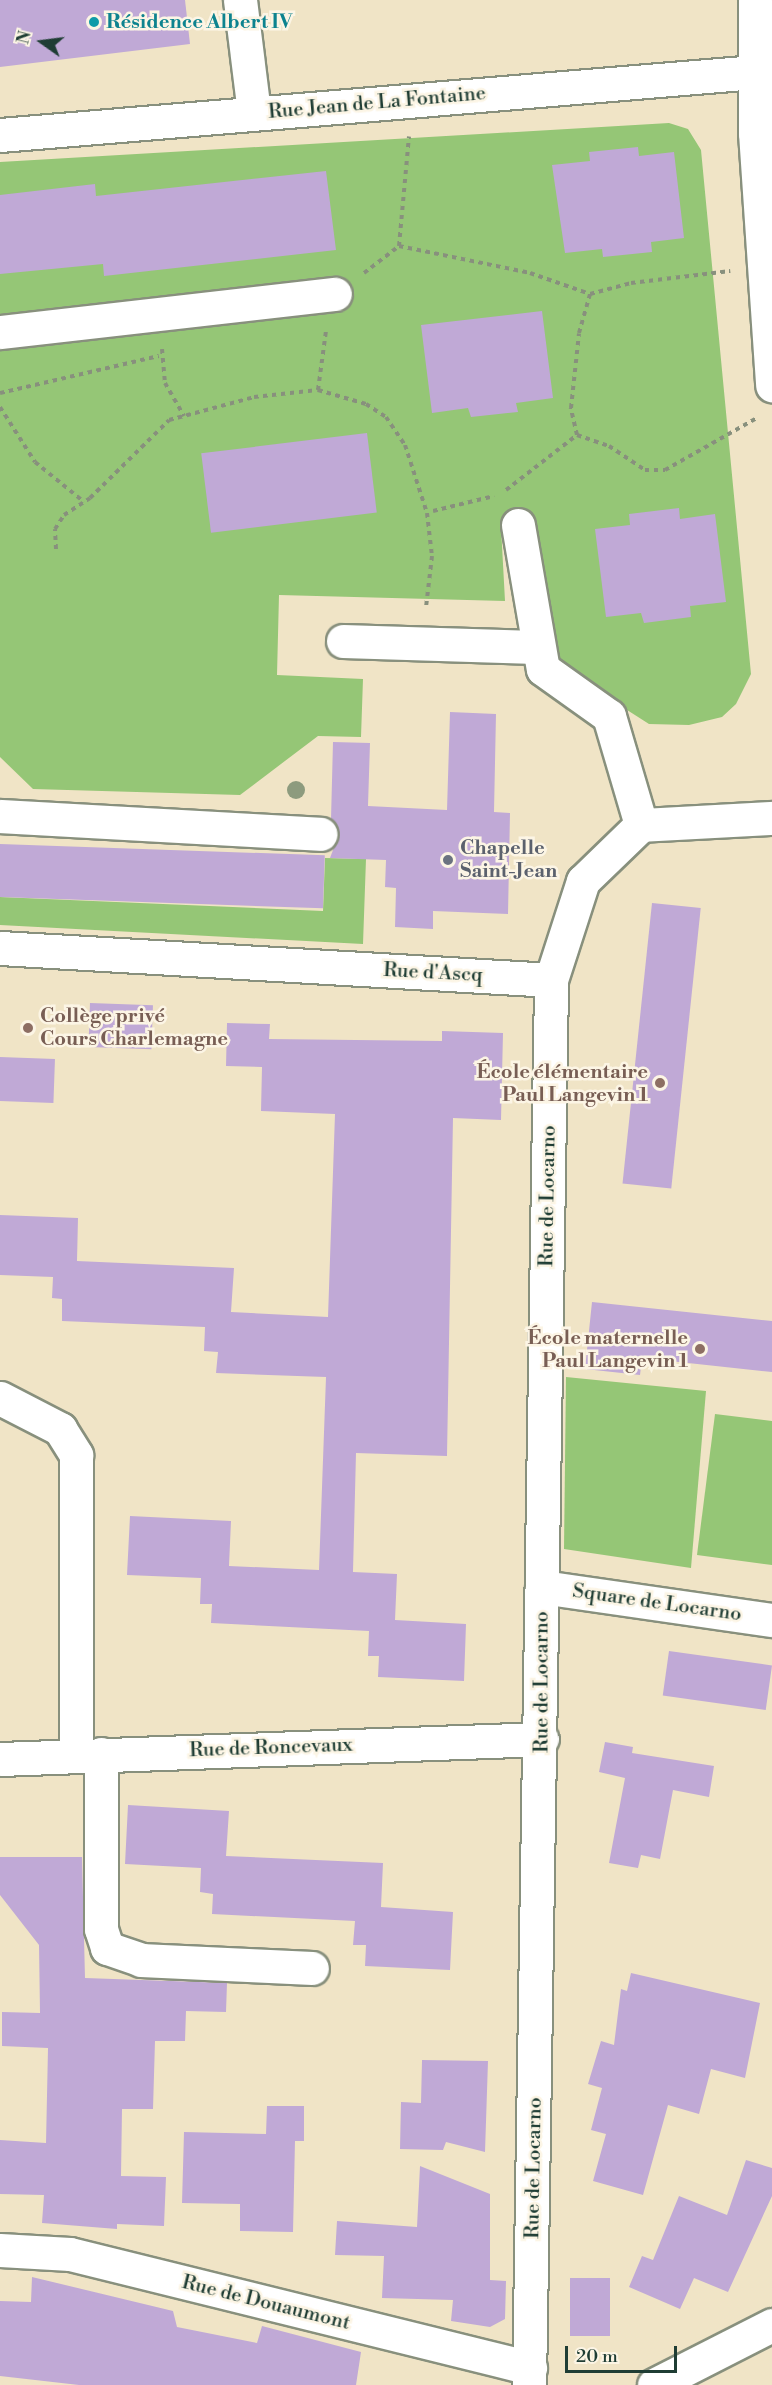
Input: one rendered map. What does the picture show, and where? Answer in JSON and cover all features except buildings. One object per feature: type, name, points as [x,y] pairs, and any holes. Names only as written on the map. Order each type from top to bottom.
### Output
[{"type":"street","points":[[240,0],[265,111]]},
{"type":"street","points":[[259,0],[265,111]]},
{"type":"street","points":[[755,0],[755,72],[764,267],[767,400]]},
{"type":"street","name":"Rue Jean de La Fontaine","points":[[0,135],[265,111],[755,72]]},
{"type":"street","points":[[0,332],[330,294]]},
{"type":"street","points":[[518,525],[535,647],[543,669],[609,716],[641,825]]},
{"type":"street","points":[[343,641],[535,647]]},
{"type":"street","points":[[0,790],[10,816],[320,834]]},
{"type":"street","points":[[551,980],[583,881],[641,825],[772,818]]},
{"type":"street","name":"Rue d'Ascq","points":[[0,948],[551,980]]},
{"type":"street","name":"Rue de Locarno","points":[[529,2377],[542,1739],[542,1587],[551,980]]},
{"type":"street","points":[[0,1398],[60,1429],[76,1455],[88,1755],[101,1929],[107,1948],[141,1960],[312,1968]]},
{"type":"street","name":"Square de Locarno","points":[[542,1587],[772,1620]]},
{"type":"street","name":"Rue de Roncevaux","points":[[0,1759],[542,1739]]},
{"type":"street","name":"Rue de Douaumont","points":[[0,2250],[69,2254],[529,2377]]},
{"type":"street","points":[[654,2385],[772,2325]]},
{"type":"path","points":[[399,246],[413,100]]},
{"type":"path","points":[[318,390],[327,338],[330,294],[399,246],[530,273],[590,294],[631,283],[764,267]]},
{"type":"path","points":[[577,435],[571,408],[579,333],[590,294]]},
{"type":"path","points":[[177,312],[159,356],[165,383],[184,416]]},
{"type":"path","points":[[0,393],[159,356]]},
{"type":"path","points":[[56,549],[55,529],[64,514],[84,502],[159,428],[184,416],[254,397],[318,390],[366,404],[386,417],[405,445],[427,513],[432,556],[421,644]]},
{"type":"path","points":[[577,435],[609,447],[645,470],[665,470],[767,400]]},
{"type":"path","points":[[0,407],[35,462],[84,502]]},
{"type":"path","points":[[433,511],[488,500],[518,483],[577,435]]},
{"type":"green space","points":[[669,123],[688,129],[701,150],[751,674],[736,704],[722,717],[689,725],[649,724],[552,662],[534,523],[501,527],[505,601],[279,595],[277,675],[363,679],[361,737],[318,736],[240,795],[33,789],[0,757],[0,162]]},
{"type":"green space","points":[[325,858],[366,859],[363,944],[0,925],[0,897],[323,911]]},
{"type":"green space","points":[[566,1377],[706,1391],[691,1568],[564,1549]]},
{"type":"green space","points":[[715,1414],[772,1421],[772,1565],[697,1555]]},
{"type":"place","name":"Résidence Albert IV","points":[[94,22]]},
{"type":"place","name":"Chapelle Saint-Jean","points":[[448,860]]},
{"type":"place","name":"Collège privé Cours Charlemagne","points":[[28,1028]]},
{"type":"place","name":"École élémentaire Paul Langevin 1","points":[[660,1083]]},
{"type":"place","name":"École maternelle Paul Langevin 1","points":[[700,1349]]}]
